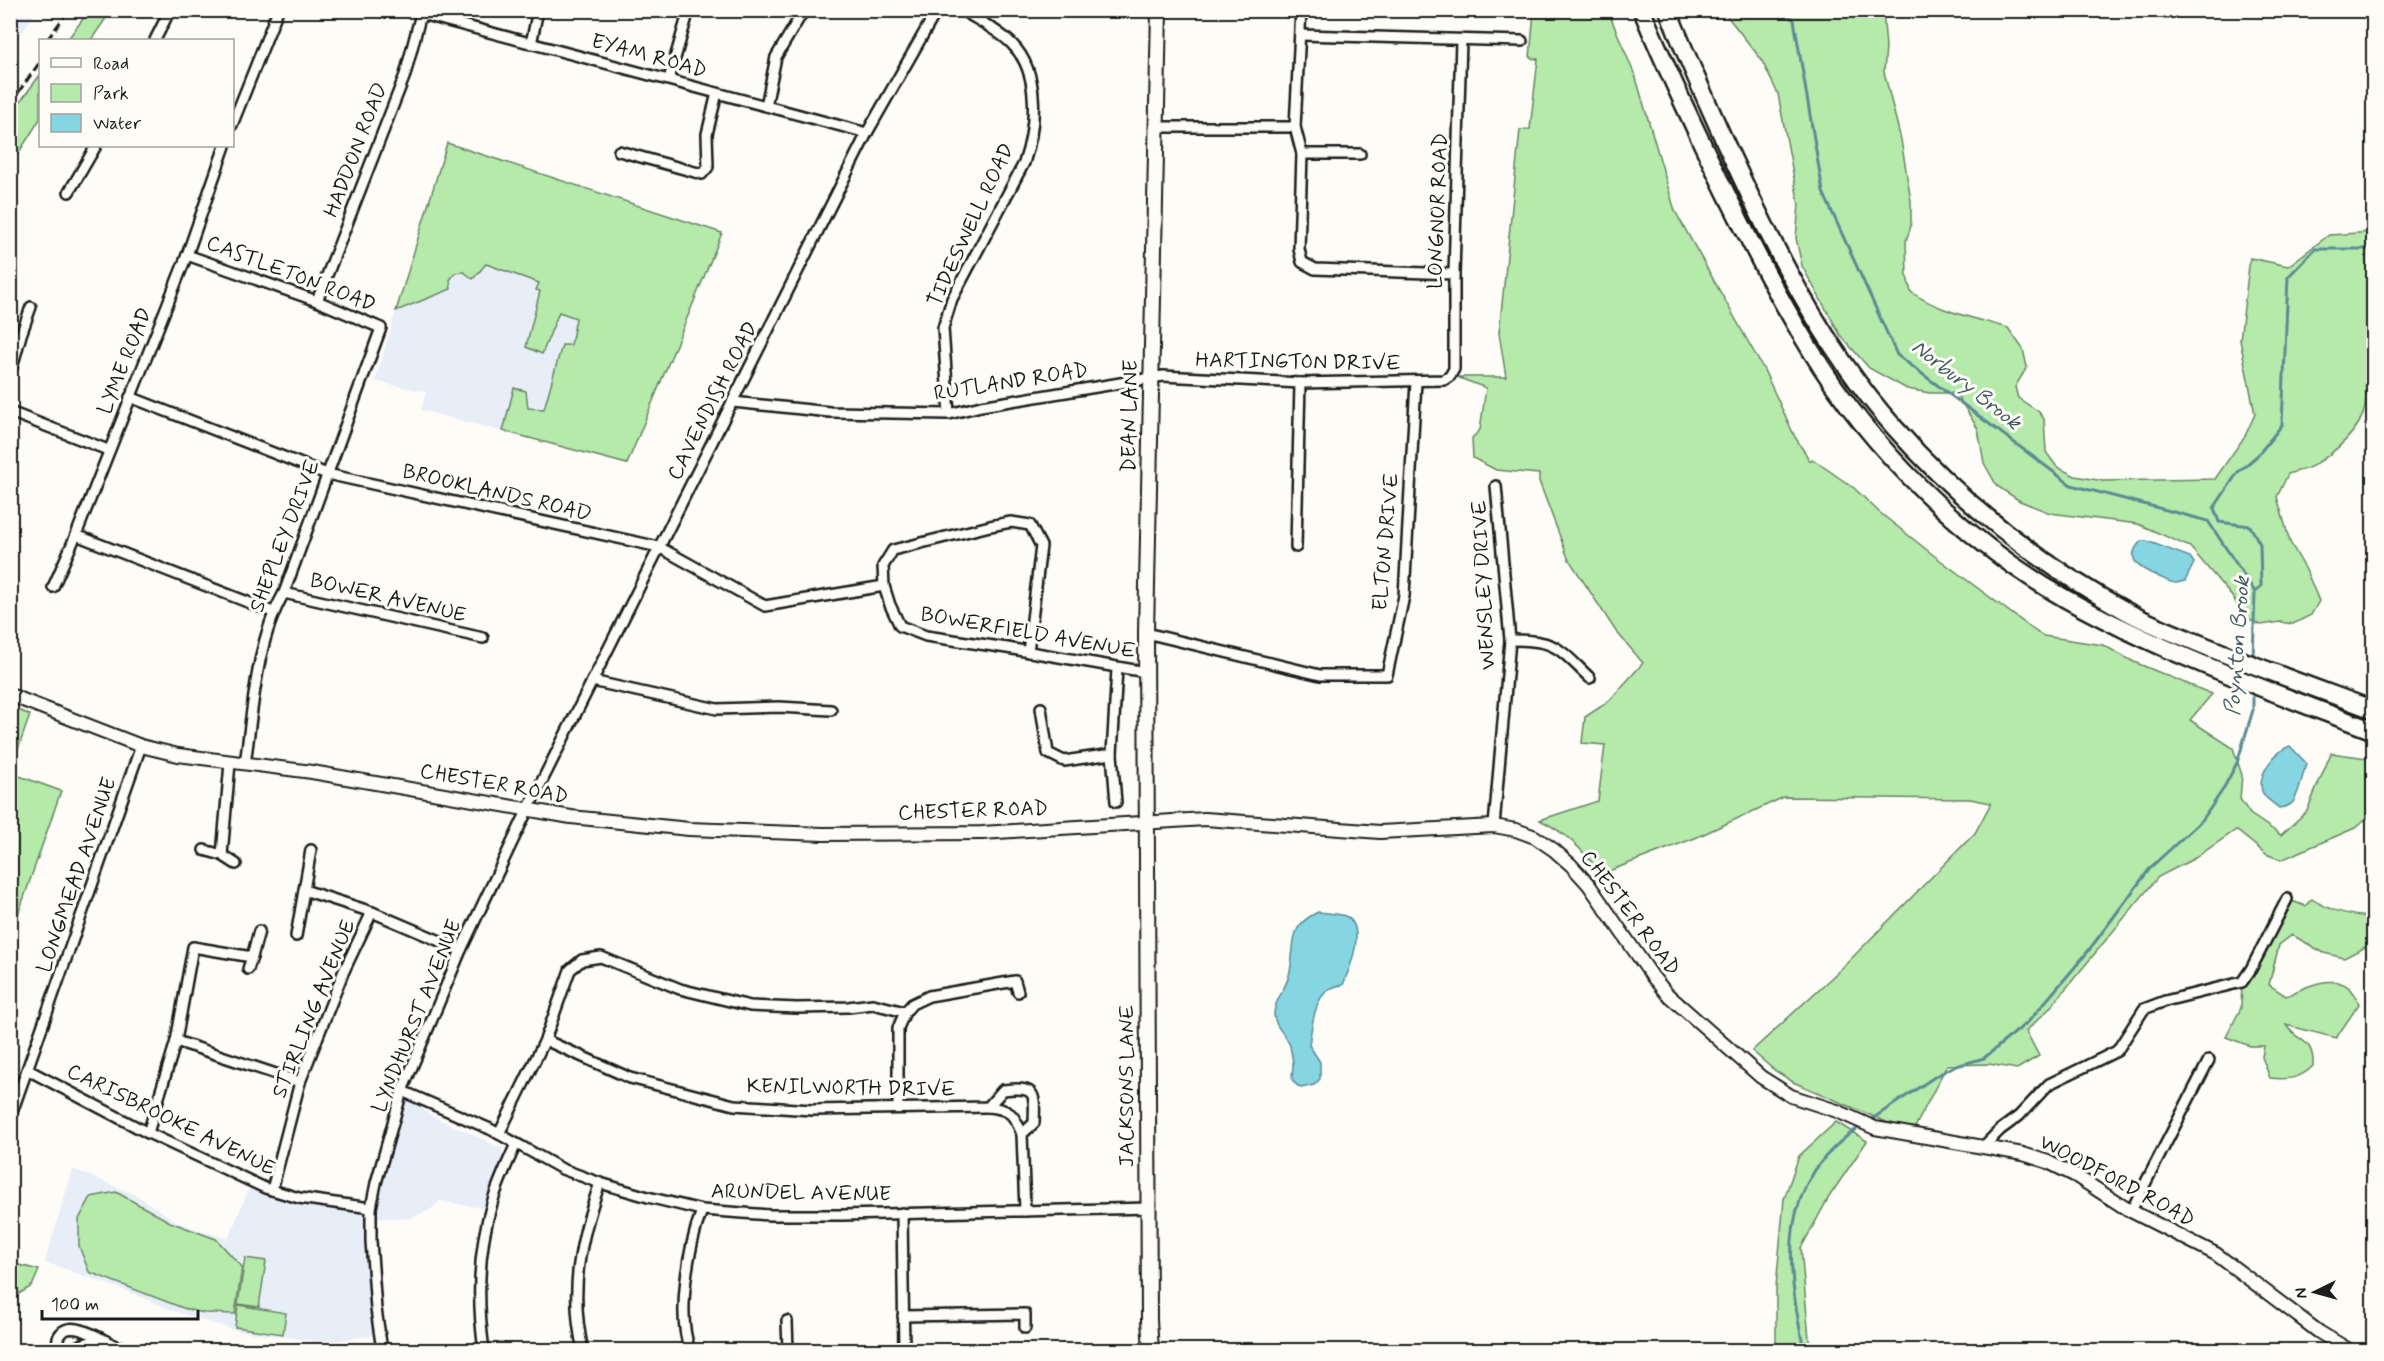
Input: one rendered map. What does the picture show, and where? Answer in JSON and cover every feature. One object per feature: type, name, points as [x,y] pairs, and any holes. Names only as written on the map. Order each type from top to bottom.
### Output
[{"type":"highway","points":[[1642,10],[1694,126],[1776,291],[1810,351],[1843,398],[1913,480],[1964,527],[2014,565],[2064,598],[2121,627],[2222,662],[2280,675],[2373,710]]},
{"type":"highway","points":[[1668,10],[1741,176],[1790,272],[1829,339],[1861,386],[1893,427],[1929,464],[1978,509],[2025,547],[2073,581],[2277,694],[2373,731]]},
{"type":"main road","name":"DEAN LANE","points":[[1146,822],[1146,633],[1159,10]]},
{"type":"main road","name":"JACKSONS LANE","points":[[1146,822],[1151,1350]]},
{"type":"street","points":[[156,39],[170,10]]},
{"type":"street","points":[[235,110],[278,10]]},
{"type":"street","points":[[531,44],[538,10]]},
{"type":"street","points":[[669,79],[689,10]]},
{"type":"street","points":[[766,106],[776,57],[804,10]]},
{"type":"street","name":"CAVENDISH ROAD","points":[[527,811],[867,133],[937,10]]},
{"type":"street","name":"TIDESWELL ROAD","points":[[949,414],[943,328],[952,298],[1024,163],[1030,146],[1032,127],[1031,79],[1019,52],[1006,38],[963,10]]},
{"type":"street","points":[[1301,10],[1295,127],[1302,153],[1299,249],[1302,262],[1315,269],[1454,274]]},
{"type":"street","name":"EYAM ROAD","points":[[421,12],[531,44],[867,133]]},
{"type":"street","name":"HADDON ROAD","points":[[317,301],[405,75],[421,12]]},
{"type":"street","points":[[1300,35],[1522,41]]},
{"type":"street","name":"LONGNOR ROAD","points":[[1444,380],[1454,369],[1454,274],[1461,40]]},
{"type":"street","points":[[619,151],[702,174],[708,167],[707,134],[717,93]]},
{"type":"street","points":[[1157,127],[1295,127]]},
{"type":"street","points":[[69,192],[95,147]]},
{"type":"street","name":"LYME ROAD","points":[[53,587],[76,535],[187,255],[225,147]]},
{"type":"street","points":[[1302,153],[1360,154]]},
{"type":"street","name":"CASTLETON ROAD","points":[[187,255],[317,301],[381,328]]},
{"type":"street","points":[[10,375],[31,307]]},
{"type":"street","name":"SHEPLEY DRIVE","points":[[245,764],[259,672],[273,612],[284,593],[381,328]]},
{"type":"street","name":"RUTLAND ROAD","points":[[733,402],[830,412],[949,414],[981,406],[1151,377]]},
{"type":"street","name":"HARTINGTON DRIVE","points":[[1151,377],[1300,383],[1444,380]]},
{"type":"street","name":"ELTON DRIVE","points":[[1146,633],[1320,675],[1387,675],[1404,596],[1416,382]]},
{"type":"street","points":[[1296,548],[1300,383]]},
{"type":"street","name":"BROOKLANDS ROAD","points":[[130,397],[327,474],[659,548]]},
{"type":"street","points":[[10,412],[108,450]]},
{"type":"street","name":"WENSLEY DRIVE","points":[[1494,826],[1510,640],[1496,486]]},
{"type":"street","points":[[659,548],[765,606],[884,586],[883,566],[892,550],[1011,522],[1030,525],[1041,546],[1028,652]]},
{"type":"street","points":[[76,535],[273,612]]},
{"type":"street","name":"BOWERFIELD AVENUE","points":[[884,586],[890,606],[900,626],[926,636],[1146,672]]},
{"type":"street","name":"BOWER AVENUE","points":[[284,593],[483,638]]},
{"type":"street","points":[[1510,640],[1548,642],[1557,647],[1590,678]]},
{"type":"street","points":[[1116,802],[1112,754],[1117,669]]},
{"type":"street","points":[[592,681],[717,709],[779,707],[831,710]]},
{"type":"street","name":"CHESTER ROAD","points":[[10,695],[141,746],[230,763],[386,784],[527,811],[689,829],[823,834],[982,833],[1205,819],[1380,832],[1506,827],[1535,837],[1571,866],[1589,885],[1667,994],[1761,1077],[1791,1096],[1838,1112]]},
{"type":"street","points":[[1041,708],[1048,753],[1064,761],[1112,754]]},
{"type":"street","name":"LONGMEAD AVENUE","points":[[10,1118],[14,1093],[28,1070],[141,746]]},
{"type":"street","points":[[222,855],[230,763]]},
{"type":"street","name":"LYNDHURST AVENUE","points":[[382,1350],[373,1279],[371,1208],[376,1183],[402,1091],[461,950],[527,811]]},
{"type":"street","points":[[204,850],[222,855],[236,864]]},
{"type":"street","points":[[296,936],[311,850]]},
{"type":"street","points":[[304,890],[372,912],[461,950]]},
{"type":"street","points":[[1984,1146],[2019,1116],[2049,1084],[2117,1050],[2144,1009],[2165,1001],[2242,982],[2287,899]]},
{"type":"street","name":"STIRLING AVENUE","points":[[272,1190],[300,1082],[342,973],[372,912]]},
{"type":"street","points":[[249,969],[259,931]]},
{"type":"street","points":[[148,1133],[176,1041],[193,947],[252,957]]},
{"type":"street","points":[[499,1134],[545,1040],[570,970],[582,960],[601,957],[680,989],[750,1006],[848,1007],[873,1004],[905,1012]]},
{"type":"street","points":[[1015,969],[1018,992]]},
{"type":"street","points":[[898,1107],[900,1081],[898,1028],[905,1012],[912,1004],[929,996],[1015,981]]},
{"type":"street","name":"KENILWORTH DRIVE","points":[[545,1040],[630,1078],[734,1105],[812,1110],[898,1107],[1004,1108],[1016,1118],[1022,1134]]},
{"type":"street","points":[[176,1041],[300,1082]]},
{"type":"street","points":[[2131,1211],[2209,1060]]},
{"type":"street","name":"CARISBROOKE AVENUE","points":[[28,1070],[148,1133],[272,1190],[299,1198],[371,1208]]},
{"type":"street","points":[[988,1107],[1004,1090],[1026,1088],[1035,1098],[1034,1124],[1022,1134],[1025,1211]]},
{"type":"street","name":"ARUNDEL AVENUE","points":[[402,1091],[499,1134],[562,1169],[600,1183],[702,1210],[770,1215],[1150,1208]]},
{"type":"street","name":"WOODFORD ROAD","points":[[1838,1112],[1875,1128],[1984,1146],[2048,1162],[2076,1176],[2131,1211],[2216,1254],[2319,1332],[2349,1350]]},
{"type":"street","points":[[484,1350],[479,1300],[486,1229],[493,1199],[516,1144]]},
{"type":"street","points":[[583,1350],[577,1317],[580,1250],[585,1223],[600,1183]]},
{"type":"street","points":[[690,1350],[685,1323],[688,1266],[692,1237],[702,1210]]},
{"type":"street","points":[[902,1213],[904,1350]]},
{"type":"street","points":[[903,1316],[1025,1314],[1025,1328]]},
{"type":"street","points":[[787,1321],[788,1350]]},
{"type":"street","points":[[59,1350],[58,1336],[63,1330],[71,1328],[128,1350]]},
{"type":"street","points":[[72,1350],[82,1343],[98,1341],[114,1345]]},
{"type":"shaded area","points":[[10,11],[37,11],[11,48]]},
{"type":"shaded area","points":[[447,143],[722,233],[627,464],[421,410],[426,392],[375,381]]},
{"type":"shaded area","points":[[402,1091],[430,1115],[502,1148],[501,1164],[487,1209],[440,1201],[430,1210],[410,1218],[371,1218],[379,1335],[321,1342],[234,1330],[174,1311],[124,1290],[45,1262],[73,1169],[136,1195],[179,1223],[228,1239],[252,1181],[265,1188],[371,1207]]},
{"type":"green space","points":[[89,11],[111,11],[92,39],[68,39]]},
{"type":"green space","points":[[1534,11],[1608,11],[1636,78],[1675,211],[1764,370],[1795,437],[1810,461],[1812,459],[1854,488],[1879,512],[1932,554],[2038,633],[2044,636],[2103,645],[2134,662],[2212,694],[2190,720],[2233,748],[2242,775],[2240,799],[2250,814],[2281,835],[2307,811],[2331,753],[2367,758],[2373,762],[2373,813],[2355,828],[2281,860],[2266,854],[2236,830],[2195,858],[2158,877],[2048,1010],[2026,1031],[2039,1056],[2017,1069],[1989,1064],[1947,1065],[1912,1133],[1793,1082],[1774,1070],[1752,1051],[1843,967],[1975,833],[1991,803],[1970,799],[1784,797],[1695,838],[1601,874],[1574,843],[1540,820],[1598,801],[1605,745],[1582,743],[1585,717],[1608,702],[1643,663],[1615,630],[1568,558],[1539,481],[1539,474],[1496,470],[1473,458],[1472,438],[1480,430],[1486,388],[1457,377],[1506,377],[1499,333],[1520,130],[1530,129],[1538,59],[1530,58]]},
{"type":"green space","points":[[1723,11],[1883,11],[1886,47],[1884,72],[1901,140],[1911,201],[1911,226],[1906,241],[1907,277],[1911,292],[1946,310],[2008,328],[2023,349],[2027,367],[2015,387],[2018,398],[2039,412],[2044,419],[2046,452],[2057,467],[2075,476],[2103,481],[2215,479],[2245,436],[2255,414],[2240,340],[2250,258],[2288,266],[2329,235],[2373,232],[2373,367],[2366,382],[2366,401],[2362,416],[2346,440],[2330,454],[2311,467],[2288,474],[2277,497],[2290,542],[2306,570],[2319,601],[2311,615],[2293,624],[2280,622],[2261,625],[2243,617],[2234,599],[2190,547],[2138,524],[2050,513],[2020,501],[1997,486],[1984,463],[1978,429],[1956,393],[1930,393],[1907,389],[1869,368],[1841,336],[1802,266],[1796,238],[1799,205],[1778,94],[1761,59]]},
{"type":"green space","points":[[39,76],[39,121],[11,165],[11,114]]},
{"type":"green space","points":[[447,143],[722,233],[627,464],[503,431],[514,388],[526,391],[528,408],[544,409],[562,345],[571,345],[576,318],[559,312],[542,354],[526,347],[540,291],[536,290],[539,283],[486,264],[473,279],[464,272],[455,273],[450,280],[451,289],[396,311]]},
{"type":"green space","points":[[11,707],[30,715],[11,769]]},
{"type":"green space","points":[[10,773],[61,791],[11,935]]},
{"type":"green space","points":[[2287,899],[2305,906],[2312,899],[2341,912],[2373,917],[2373,943],[2344,958],[2324,953],[2292,935],[2279,945],[2269,985],[2286,996],[2317,984],[2337,982],[2346,985],[2359,1004],[2336,1038],[2286,1025],[2308,1045],[2313,1057],[2313,1066],[2298,1076],[2276,1079],[2270,1078],[2262,1057],[2264,1046],[2250,1046],[2226,1037],[2241,1008],[2242,982]]},
{"type":"green space","points":[[1836,1122],[1867,1141],[1829,1197],[1801,1248],[1810,1350],[1776,1350],[1776,1287],[1784,1199],[1799,1156]]},
{"type":"green space","points":[[116,1192],[170,1222],[216,1239],[242,1267],[235,1314],[204,1313],[183,1308],[89,1272],[79,1246],[79,1219],[91,1197]]},
{"type":"green space","points":[[245,1258],[266,1261],[259,1307],[238,1304]]},
{"type":"green space","points":[[11,1263],[39,1270],[32,1286],[17,1295],[11,1337]]},
{"type":"green space","points":[[238,1305],[286,1313],[283,1334],[235,1327]]},
{"type":"water","points":[[2141,541],[2147,541],[2190,557],[2194,563],[2185,581],[2171,582],[2140,567],[2134,559],[2134,554]]},
{"type":"water","points":[[2290,746],[2306,763],[2293,802],[2279,808],[2263,794],[2262,777],[2274,758]]},
{"type":"water","points":[[1318,912],[1345,916],[1352,921],[1356,938],[1355,949],[1343,985],[1333,987],[1326,992],[1314,1016],[1309,1045],[1320,1062],[1320,1079],[1314,1085],[1301,1088],[1293,1080],[1290,1046],[1276,1023],[1274,1014],[1289,975],[1297,930],[1303,921]]},
{"type":"waterway","name":"Norbury Brook","points":[[1781,10],[1794,20],[1823,192],[1897,355],[2071,485],[2208,521],[2255,592]]},
{"type":"waterway","name":"Poynton Brook","points":[[2253,659],[2255,592],[2261,586],[2260,544],[2250,526],[2219,522],[2214,508],[2238,472],[2258,455],[2282,425],[2288,277],[2315,249],[2374,249]]},
{"type":"waterway","name":"Poynton Brook","points":[[1869,1121],[1936,1076],[1953,1067],[1984,1058],[2029,1021],[2086,954],[2151,867],[2203,819],[2222,791],[2237,763],[2253,710],[2253,690]]},
{"type":"waterway","points":[[1804,1350],[1793,1286],[1791,1256],[1800,1199],[1813,1172],[1833,1148],[1861,1126]]},
{"type":"railway","points":[[48,39],[69,10]]},
{"type":"railway","points":[[10,104],[39,63]]}]
